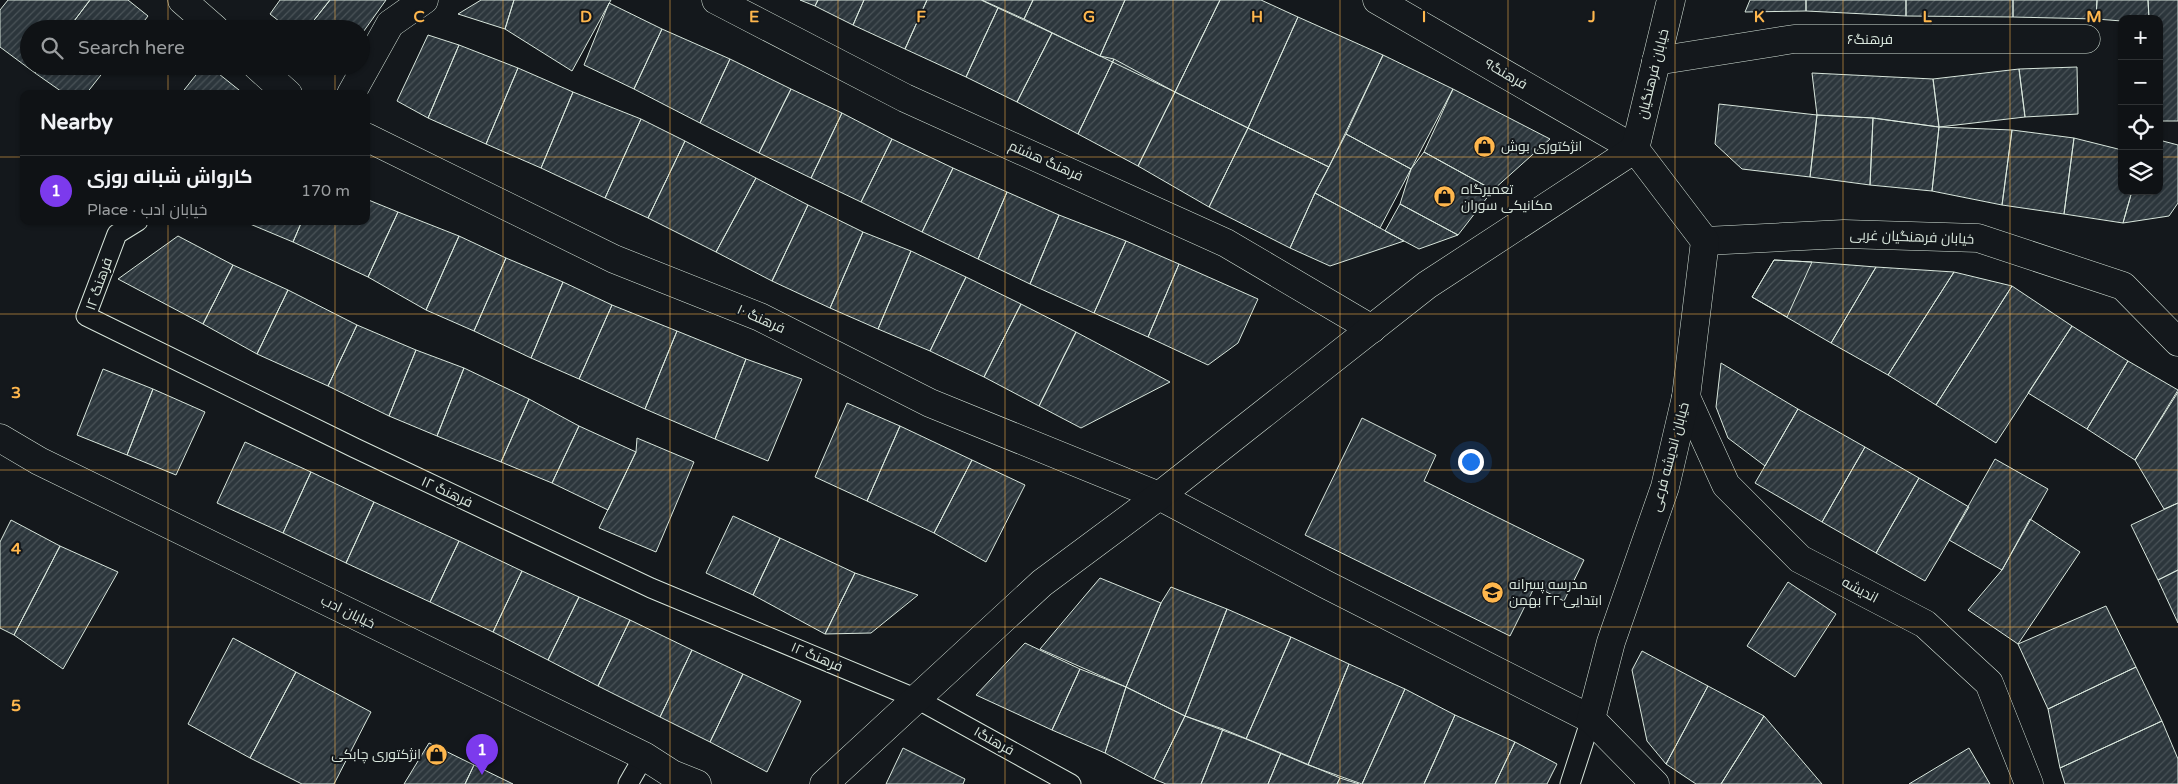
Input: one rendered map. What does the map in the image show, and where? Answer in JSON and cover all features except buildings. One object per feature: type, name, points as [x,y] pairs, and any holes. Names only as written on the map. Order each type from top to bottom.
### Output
[{"type":"street","points":[[182,0],[205,20]]},
{"type":"street","points":[[370,60],[390,24],[424,0]]},
{"type":"street","name":"فرهنگ هشتم","points":[[716,0],[905,98],[1226,243],[1372,329]]},
{"type":"street","name":"فرهنگ۹","points":[[1377,0],[1635,149]]},
{"type":"street","name":"خیابان فرهنگیان","points":[[1635,149],[1671,0]]},
{"type":"street","name":"فرهنگ۶","points":[[1656,61],[1794,40],[2086,39]]},
{"type":"street","points":[[267,75],[284,90]]},
{"type":"street","points":[[353,90],[362,75]]},
{"type":"street","name":"فرهنگ ۱۰","points":[[370,139],[614,259],[760,317],[930,403],[1159,496],[1325,584],[1591,719]]},
{"type":"street","points":[[824,784],[1042,583],[1159,496],[1427,285],[1635,149],[1706,241]]},
{"type":"street","name":"خیابان فرهنگیان غربی","points":[[1706,241],[1844,234],[1978,238],[2123,286],[2176,335]]},
{"type":"street","name":"خیابان اندیشه فرعی","points":[[1591,719],[1611,642],[1665,487],[1686,397],[1706,241]]},
{"type":"street","name":"اندیشه","points":[[1686,397],[1726,485],[1800,559],[1925,624],[1989,683],[2029,784]]},
{"type":"street","name":"خیابان ادب","points":[[0,438],[39,461],[644,756],[672,774],[697,784]]},
{"type":"street","points":[[1591,719],[1655,784]]},
{"type":"lane","name":"فرهنگ ۱۲","points":[[132,225],[117,234],[86,316],[355,448],[652,588],[917,699]]},
{"type":"lane","name":"فرهنگ۱","points":[[917,699],[1071,784]]},
{"type":"lane","points":[[1570,784],[1591,719]]},
{"type":"lane","points":[[628,784],[644,756]]},
{"type":"place","name":"انژکتوری بوش","points":[[1485,146]]},
{"type":"place","name":"تعمیرگاه مکانیکی سوران","points":[[1445,197]]},
{"type":"place","name":"مدرسه پسرانه ابتدایی ۲۲ بهمن","points":[[1493,592]]},
{"type":"place","name":"انژکتوری چابکی","points":[[437,754]]},
{"type":"place","name":"کارواش شبانه روزی","points":[[482,775]]}]
